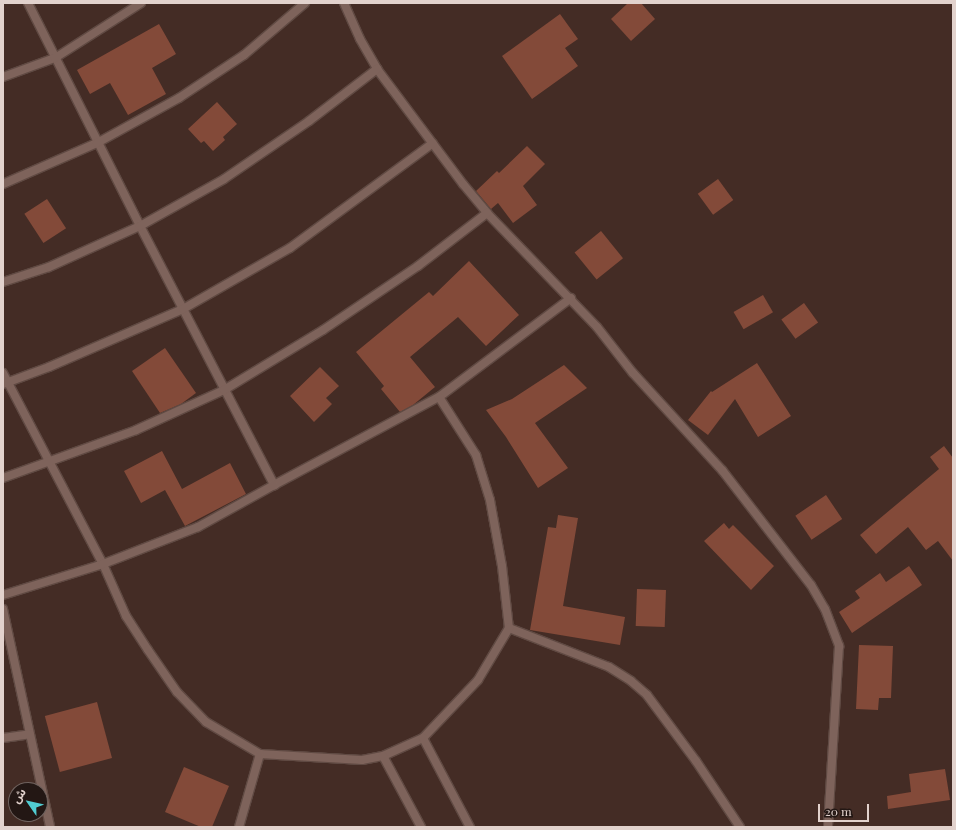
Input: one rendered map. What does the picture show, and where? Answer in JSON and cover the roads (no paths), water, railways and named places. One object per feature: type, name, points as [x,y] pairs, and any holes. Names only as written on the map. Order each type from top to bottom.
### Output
[{"type":"street","points":[[28,3],[97,143],[274,485]]},
{"type":"street","points":[[3,77],[55,58],[141,3]]},
{"type":"street","points":[[3,184],[97,143],[178,98],[244,55],[305,3]]},
{"type":"street","points":[[344,3],[360,39],[377,69],[487,213],[571,298],[597,327],[633,373],[722,470],[811,584],[825,609],[839,646],[828,827]]},
{"type":"street","points":[[3,282],[49,267],[140,226],[224,179],[309,121],[377,69]]},
{"type":"street","points":[[6,384],[183,309],[290,248],[433,143]]},
{"type":"street","points":[[3,478],[136,430],[224,390],[330,326],[418,266],[487,213]]},
{"type":"street","points":[[3,595],[103,564],[198,527],[439,397],[571,298]]},
{"type":"street","points":[[3,374],[6,384],[103,564],[126,616],[177,692],[206,722],[260,754],[362,760],[383,756],[423,738],[478,680],[509,628],[502,566],[487,492],[476,454],[439,397]]},
{"type":"street","points":[[3,609],[50,827]]},
{"type":"street","points":[[509,628],[609,667],[631,681],[647,695],[656,707],[696,761],[740,827]]},
{"type":"street","points":[[3,738],[30,734]]},
{"type":"street","points":[[423,738],[470,827]]},
{"type":"street","points":[[239,827],[260,754]]},
{"type":"street","points":[[383,756],[421,827]]}]
